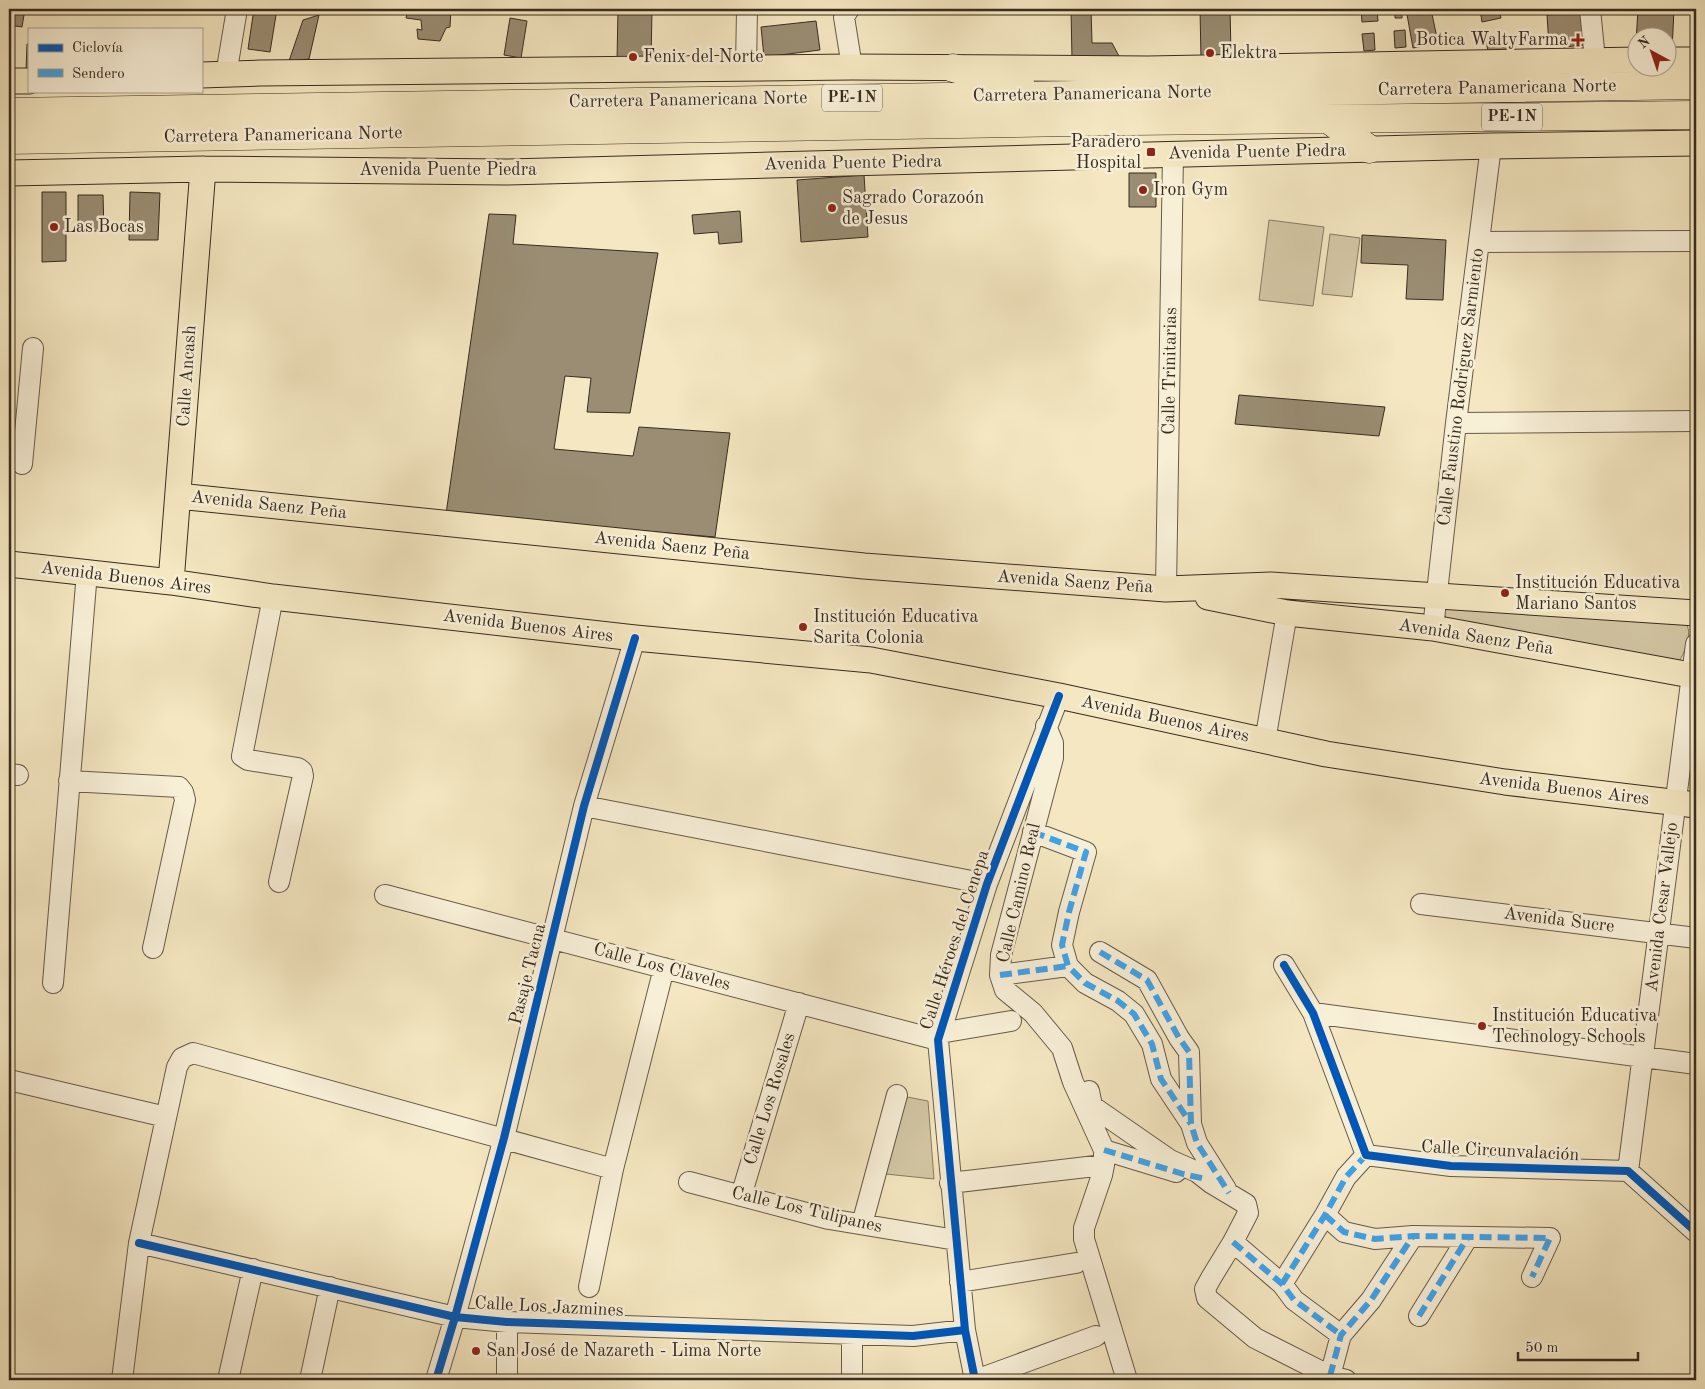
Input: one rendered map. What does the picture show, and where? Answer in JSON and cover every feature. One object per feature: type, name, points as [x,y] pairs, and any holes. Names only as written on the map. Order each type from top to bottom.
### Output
[{"type":"highway","points":[[952,68],[995,79],[1089,94]]},
{"type":"highway","name":"Carretera Panamericana Norte","points":[[9,112],[1696,85]]},
{"type":"highway","name":"Carretera Panamericana Norte","points":[[9,140],[1696,115]]},
{"type":"highway","points":[[1328,119],[1368,149]]},
{"type":"main road","points":[[202,75],[852,67],[1148,69],[1628,60]]},
{"type":"main road","points":[[1678,60],[1696,60]]},
{"type":"main road","points":[[9,81],[28,81]]},
{"type":"main road","name":"Avenida Puente Piedra","points":[[9,173],[203,169],[506,172],[1491,146],[1696,143]]},
{"type":"main road","name":"Calle Ancash","points":[[171,582],[203,169]]},
{"type":"main road","name":"Avenida Saenz Peña","points":[[178,496],[864,566],[1166,588],[1271,585],[1696,612]]},
{"type":"main road","name":"Avenida Buenos Aires","points":[[9,564],[171,582],[274,597],[635,638],[871,660],[1059,696],[1326,754],[1505,782],[1686,804]]},
{"type":"main road","name":"Avenida Saenz Peña","points":[[1166,588],[1287,612],[1433,628],[1694,675]]},
{"type":"street","points":[[226,75],[237,9]]},
{"type":"street","points":[[746,68],[747,9]]},
{"type":"street","points":[[849,9],[844,16],[852,67]]},
{"type":"street","points":[[1590,9],[1595,60]]},
{"type":"street","name":"Calle Faustino Rodriguez Sarmiento","points":[[1433,628],[1456,423],[1491,146]]},
{"type":"street","name":"Calle Trinitarias","points":[[1166,588],[1173,154]]},
{"type":"street","points":[[1479,242],[1696,241]]},
{"type":"street","points":[[22,464],[17,423],[33,348]]},
{"type":"street","points":[[1456,423],[1696,421]]},
{"type":"street","points":[[53,983],[87,572]]},
{"type":"street","points":[[274,597],[242,756],[248,760],[298,768],[302,771],[303,776],[279,882]]},
{"type":"street","points":[[1265,741],[1287,612]]},
{"type":"street","name":"Pasaje Tacna","points":[[436,1380],[504,1138],[584,806],[635,638]]},
{"type":"street","name":"Avenida Cesar Vallejo","points":[[1628,1171],[1659,932],[1686,804],[1696,644]]},
{"type":"street","name":"Calle Héroes del Cenepa","points":[[976,1380],[965,1330],[950,1183],[939,1036],[987,884],[1059,696]]},
{"type":"street","name":"Calle Camino Real","points":[[1046,726],[1053,743],[1053,758],[1001,955],[1000,975],[1004,990],[1033,1013],[1062,1048],[1073,1082],[1104,1157]]},
{"type":"street","points":[[69,782],[179,787],[183,792],[185,800],[153,948]]},
{"type":"street","points":[[584,806],[987,884]]},
{"type":"street","points":[[1033,832],[1086,852],[1062,945],[1068,966],[1085,983],[1118,1001],[1134,1014],[1152,1044],[1161,1079],[1192,1124]]},
{"type":"street","name":"Calle Los Claveles","points":[[386,895],[799,1003],[939,1036]]},
{"type":"street","name":"Avenida Sucre","points":[[1421,904],[1696,938]]},
{"type":"street","points":[[1100,952],[1146,980],[1189,1052],[1192,1124],[1197,1143],[1229,1193]]},
{"type":"street","points":[[1282,1284],[1346,1177],[1366,1155],[1313,1013],[1284,965]]},
{"type":"street","points":[[1000,975],[1068,966]]},
{"type":"street","points":[[589,1287],[612,1169],[664,968]]},
{"type":"street","name":"Calle Los Rosales","points":[[741,1196],[799,1003]]},
{"type":"street","points":[[1313,1013],[1696,1064]]},
{"type":"street","points":[[939,1036],[1011,1022]]},
{"type":"street","points":[[1062,1048],[1079,1069],[1090,1092],[1092,1106],[1170,1160],[1186,1167],[1246,1204],[1248,1213],[1206,1289],[1207,1298],[1255,1338],[1336,1379],[1341,1335],[1371,1300],[1413,1236]]},
{"type":"street","points":[[122,1380],[139,1243],[166,1117],[177,1067],[182,1058],[193,1053],[612,1169]]},
{"type":"street","points":[[9,1080],[166,1117]]},
{"type":"street","points":[[862,1224],[897,1096]]},
{"type":"street","name":"Calle Circunvalación","points":[[1366,1155],[1451,1166],[1628,1171]]},
{"type":"street","points":[[950,1183],[1104,1157],[1206,1179]]},
{"type":"street","points":[[1104,1157],[1084,1228],[1084,1239],[1127,1380]]},
{"type":"street","points":[[1628,1171],[1696,1232]]},
{"type":"street","name":"Calle Los Tulipanes","points":[[689,1182],[829,1219],[956,1240]]},
{"type":"street","points":[[1325,1215],[1344,1232],[1375,1239],[1413,1236],[1550,1238],[1532,1278]]},
{"type":"street","points":[[1419,1316],[1468,1237]]},
{"type":"street","points":[[1233,1242],[1282,1284],[1294,1300],[1341,1335]]},
{"type":"street","name":"Calle Los Jazmines","points":[[139,1243],[455,1317],[507,1322],[913,1336],[965,1330]]},
{"type":"street","points":[[960,1282],[1076,1263]]},
{"type":"street","points":[[228,1380],[253,1269]]},
{"type":"street","points":[[310,1380],[330,1287]]},
{"type":"street","points":[[507,1322],[507,1380]]},
{"type":"street","points":[[852,1334],[852,1380]]},
{"type":"street","points":[[976,1380],[1096,1336]]},
{"type":"shaded area","points":[[1269,220],[1324,227],[1313,306],[1259,300]]},
{"type":"shaded area","points":[[1330,234],[1360,238],[1352,297],[1322,294]]},
{"type":"shaded area","points":[[1444,607],[1683,621],[1688,627],[1689,635],[1685,650],[1679,661],[1448,619],[1443,614]]},
{"type":"shaded area","points":[[897,1095],[928,1101],[934,1179],[876,1173]]},
{"type":"building","points":[[9,9],[25,9],[22,27],[9,25]]},
{"type":"building","points":[[254,9],[277,9],[270,52],[248,49]]},
{"type":"building","points":[[408,9],[451,9],[450,27],[446,28],[440,41],[418,39],[417,29],[422,30],[421,20],[406,18]]},
{"type":"building","points":[[618,9],[652,9],[651,62],[617,61]]},
{"type":"building","points":[[1071,9],[1091,9],[1092,43],[1112,43],[1120,58],[1072,59]]},
{"type":"building","points":[[1200,9],[1230,9],[1231,53],[1222,53],[1222,58],[1201,59]]},
{"type":"building","points":[[1361,9],[1377,9],[1378,21],[1362,22]]},
{"type":"building","points":[[1395,9],[1402,9],[1402,18],[1395,18]]},
{"type":"building","points":[[1406,9],[1431,9],[1438,43],[1413,48]]},
{"type":"building","points":[[1480,9],[1499,9],[1501,18],[1482,22]]},
{"type":"building","points":[[1570,9],[1582,9],[1585,45],[1563,47],[1562,44],[1549,46],[1547,15],[1570,13]]},
{"type":"building","points":[[1638,9],[1674,9],[1673,28],[1637,28]]},
{"type":"building","points":[[319,15],[309,59],[289,61],[303,20]]},
{"type":"building","points":[[510,18],[527,21],[521,58],[504,55]]},
{"type":"building","points":[[816,21],[820,50],[764,57],[761,27]]},
{"type":"building","points":[[1405,30],[1406,47],[1395,48],[1394,31]]},
{"type":"building","points":[[1374,33],[1375,50],[1364,51],[1362,34]]},
{"type":"building","points":[[1505,36],[1507,49],[1488,52],[1486,39]]},
{"type":"building","points":[[27,44],[28,44],[28,71],[26,71]]},
{"type":"building","name":"Iron Gym","points":[[1129,173],[1156,173],[1156,207],[1129,207]]},
{"type":"building","name":"Sagrado Corazoón de Jesus","points":[[864,175],[868,237],[801,242],[797,180]]},
{"type":"building","name":"Las Bocas","points":[[42,192],[66,192],[66,261],[42,262]]},
{"type":"building","points":[[130,192],[160,193],[158,240],[129,240]]},
{"type":"building","points":[[78,195],[103,195],[104,231],[78,231]]},
{"type":"building","points":[[740,211],[742,242],[719,244],[718,232],[694,234],[692,215]]},
{"type":"building","points":[[489,214],[516,215],[513,244],[658,253],[630,413],[587,412],[591,378],[565,376],[554,449],[633,456],[639,427],[730,433],[715,537],[446,514]]},
{"type":"building","points":[[1362,235],[1446,240],[1443,300],[1406,299],[1408,265],[1361,263]]},
{"type":"building","points":[[1239,395],[1385,407],[1379,436],[1235,424]]},
{"type":"marked path","points":[[1033,832],[1086,852],[1062,945],[1068,966],[1085,983],[1118,1001],[1134,1014],[1152,1044],[1161,1079],[1191,1124]]},
{"type":"marked path","points":[[1100,952],[1147,980],[1179,1038],[1189,1052],[1191,1124],[1197,1143],[1229,1193]]},
{"type":"marked path","points":[[1000,975],[1068,966]]},
{"type":"marked path","points":[[1104,1150],[1206,1179]]},
{"type":"marked path","points":[[1282,1284],[1346,1177],[1366,1155]]},
{"type":"marked path","points":[[1325,1215],[1344,1232],[1375,1239],[1413,1236],[1550,1238],[1532,1277]]},
{"type":"marked path","points":[[1330,1376],[1341,1335],[1371,1300],[1413,1236]]},
{"type":"marked path","points":[[1419,1316],[1468,1237]]},
{"type":"marked path","points":[[1233,1242],[1282,1284],[1294,1300],[1341,1335]]},
{"type":"cycle path","points":[[436,1380],[504,1138],[584,806],[635,638]]},
{"type":"cycle path","points":[[975,1380],[965,1330],[938,1040],[987,884],[1059,696]]},
{"type":"cycle path","points":[[1284,965],[1313,1013],[1366,1155],[1451,1166],[1628,1171],[1696,1232]]},
{"type":"cycle path","points":[[139,1243],[455,1317],[507,1322],[913,1336],[965,1330]]},
{"type":"place","name":"Botica WaltyFarma","points":[[1578,40]]},
{"type":"place","name":"Elektra","points":[[1210,53]]},
{"type":"place","name":"Fenix del Norte","points":[[633,57]]},
{"type":"place","name":"Paradero Hospital","points":[[1151,152]]},
{"type":"place","name":"Iron Gym","points":[[1143,190]]},
{"type":"place","name":"Sagrado Corazoón de Jesus","points":[[832,208]]},
{"type":"place","name":"Las Bocas","points":[[54,227]]},
{"type":"place","name":"Institución Educativa Mariano Santos","points":[[1505,593]]},
{"type":"place","name":"Institución Educativa Sarita Colonia","points":[[803,627]]},
{"type":"place","name":"Institución Educativa Technology Schools","points":[[1482,1026]]},
{"type":"place","name":"San José de Nazareth - Lima Norte","points":[[476,1351]]}]
